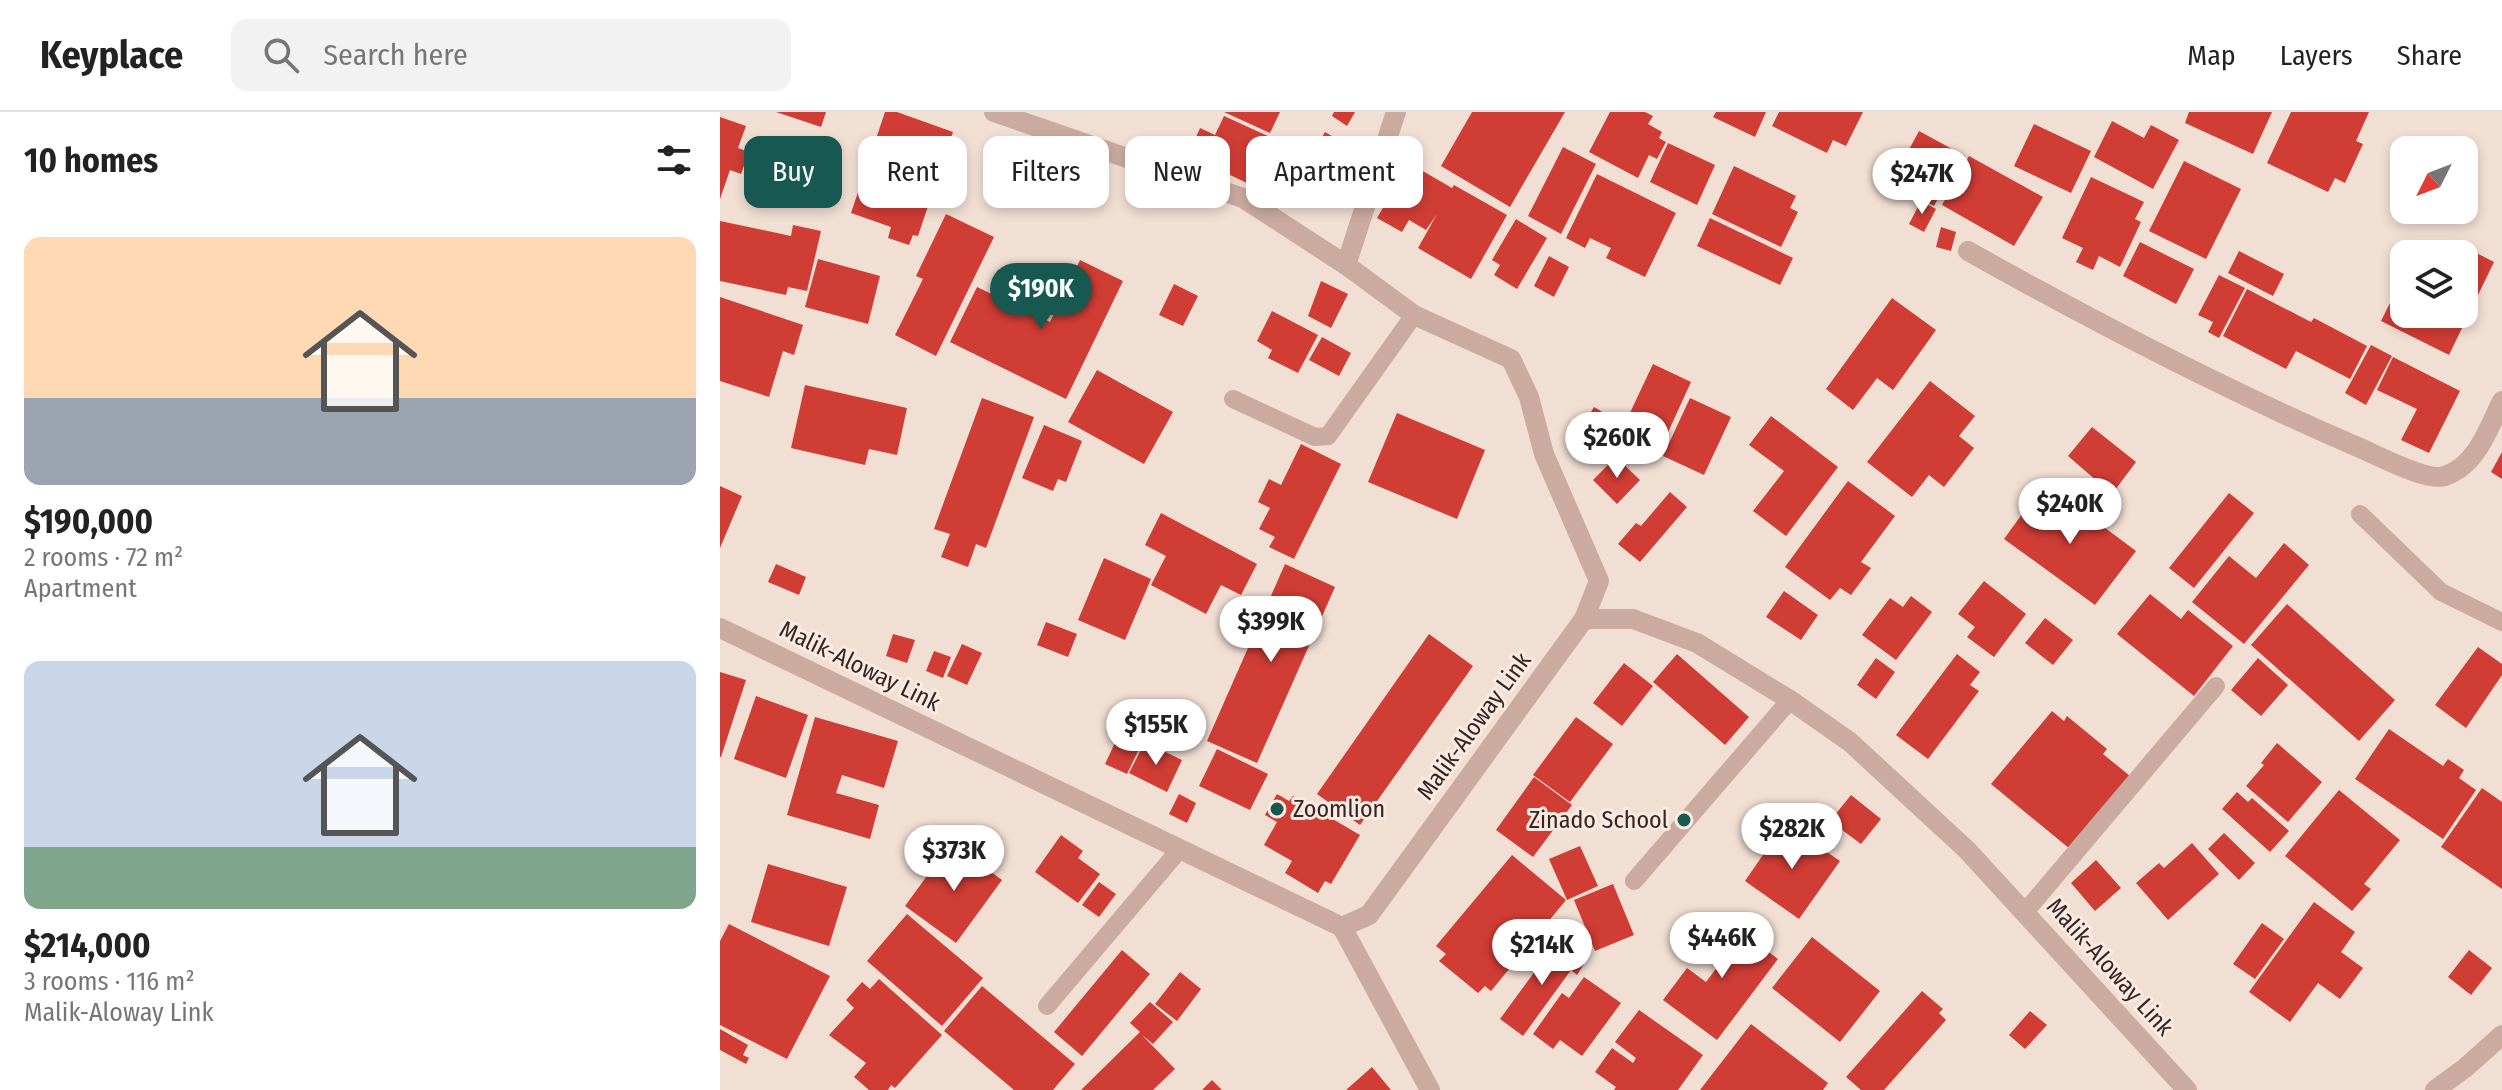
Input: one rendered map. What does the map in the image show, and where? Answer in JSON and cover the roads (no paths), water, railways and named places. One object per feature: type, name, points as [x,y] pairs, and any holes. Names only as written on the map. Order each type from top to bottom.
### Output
[{"type":"street","points":[[994,112],[1243,198],[1346,265],[1414,315],[1511,359],[1529,397],[1544,454],[1599,581],[1584,619]]},
{"type":"street","points":[[1346,265],[1396,112]]},
{"type":"street","points":[[1968,251],[2106,328],[2261,406],[2415,472],[2443,477],[2470,463],[2502,401]]},
{"type":"street","name":"Malik-Aloway Link","points":[[720,628],[1342,927],[1369,915],[1584,619],[1633,619],[1697,643],[1790,700],[1850,742],[1967,850],[2187,1090]]},
{"type":"street","points":[[1342,927],[1430,1090]]},
{"type":"street","points":[[2435,1090],[2502,1035]]},
{"type":"lane","points":[[1233,399],[1315,437],[1328,436],[1414,315]]},
{"type":"lane","points":[[2360,514],[2441,592],[2502,622]]},
{"type":"lane","points":[[2025,912],[2216,686]]},
{"type":"lane","points":[[1634,881],[1790,700]]},
{"type":"lane","points":[[1047,1006],[1180,849]]},
{"type":"place","name":"Zoomlion","points":[[1277,809]]},
{"type":"place","name":"Zinado School","points":[[1684,820]]}]
